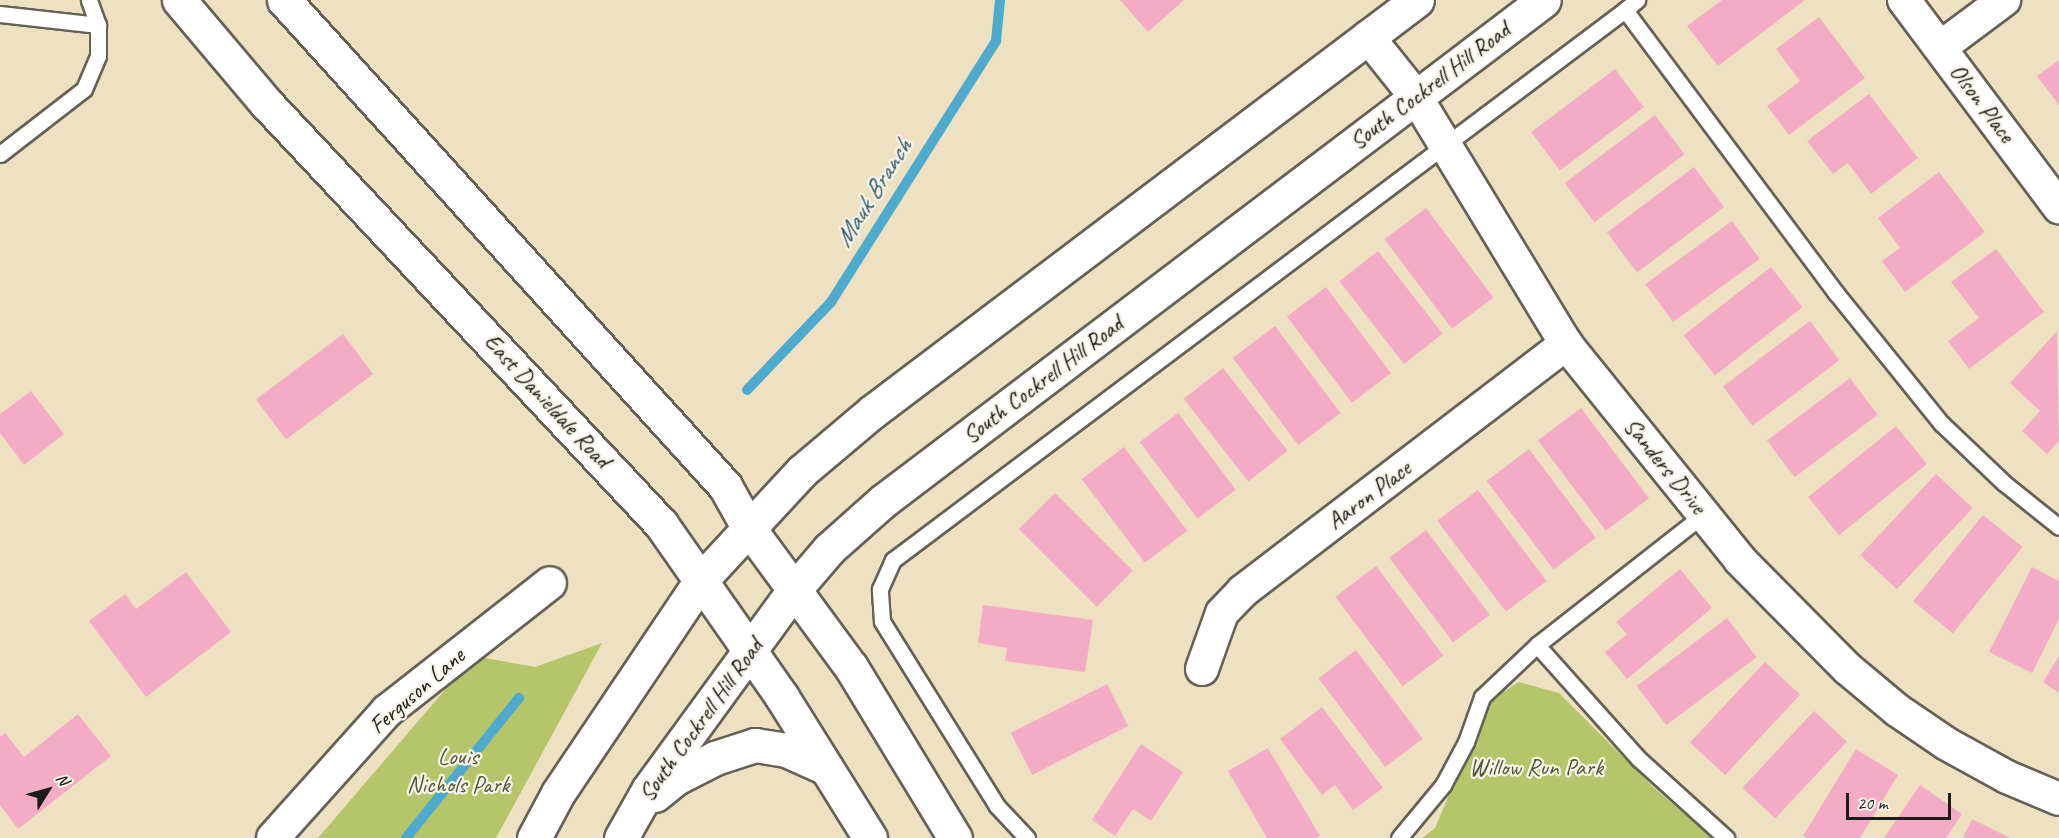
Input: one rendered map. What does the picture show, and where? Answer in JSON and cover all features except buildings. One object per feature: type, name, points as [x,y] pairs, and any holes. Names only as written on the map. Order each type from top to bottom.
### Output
[{"type":"main road","name":"East Danieldale Road","points":[[179,0],[267,104],[661,524],[750,651],[870,838]]},
{"type":"main road","points":[[284,0],[673,425],[725,486],[748,527],[851,667],[955,838]]},
{"type":"main road","points":[[534,838],[558,793],[701,580],[802,471],[872,412],[1417,0]]},
{"type":"main road","name":"South Cockrell Hill Road","points":[[621,838],[637,810],[750,651],[794,590],[829,549],[883,501],[1544,0]]},
{"type":"main road","points":[[637,810],[676,778],[715,758],[755,745],[786,750],[826,768]]},
{"type":"street","name":"Olson Place","points":[[1904,0],[2059,207]]},
{"type":"street","points":[[1941,47],[2004,0]]},
{"type":"street","name":"Sanders Drive","points":[[1368,37],[1416,97],[1566,344],[1704,514],[1795,619],[1898,710],[1987,766],[2059,799]]},
{"type":"street","name":"Aaron Place","points":[[1202,669],[1222,613],[1243,591],[1566,344]]},
{"type":"street","name":"Ferguson Lane","points":[[273,838],[387,711],[550,583]]},
{"type":"lane","points":[[0,154],[84,89],[98,56],[98,25],[89,0]]},
{"type":"lane","points":[[1027,838],[997,806],[882,621],[880,589],[893,560],[1637,0]]},
{"type":"lane","points":[[1625,10],[1836,294],[1941,423],[2004,483],[2059,526]]},
{"type":"lane","points":[[0,14],[98,25]]},
{"type":"lane","points":[[1399,838],[1443,785],[1466,742],[1482,697],[1537,645],[1704,514]]},
{"type":"lane","points":[[1537,645],[1639,759],[1726,838]]},
{"type":"green space","name":"Louis Nichols Park","points":[[602,643],[496,838],[318,838],[474,656],[535,667]]},
{"type":"green space","name":"Willow Run Park","points":[[1519,682],[1559,693],[1653,787],[1712,838],[1422,838],[1435,828],[1489,701]]},
{"type":"waterway","name":"Mauk Branch","points":[[747,390],[831,302],[996,41],[1000,0]]},
{"type":"waterway","name":"Mauk Branch","points":[[406,838],[519,698]]}]
